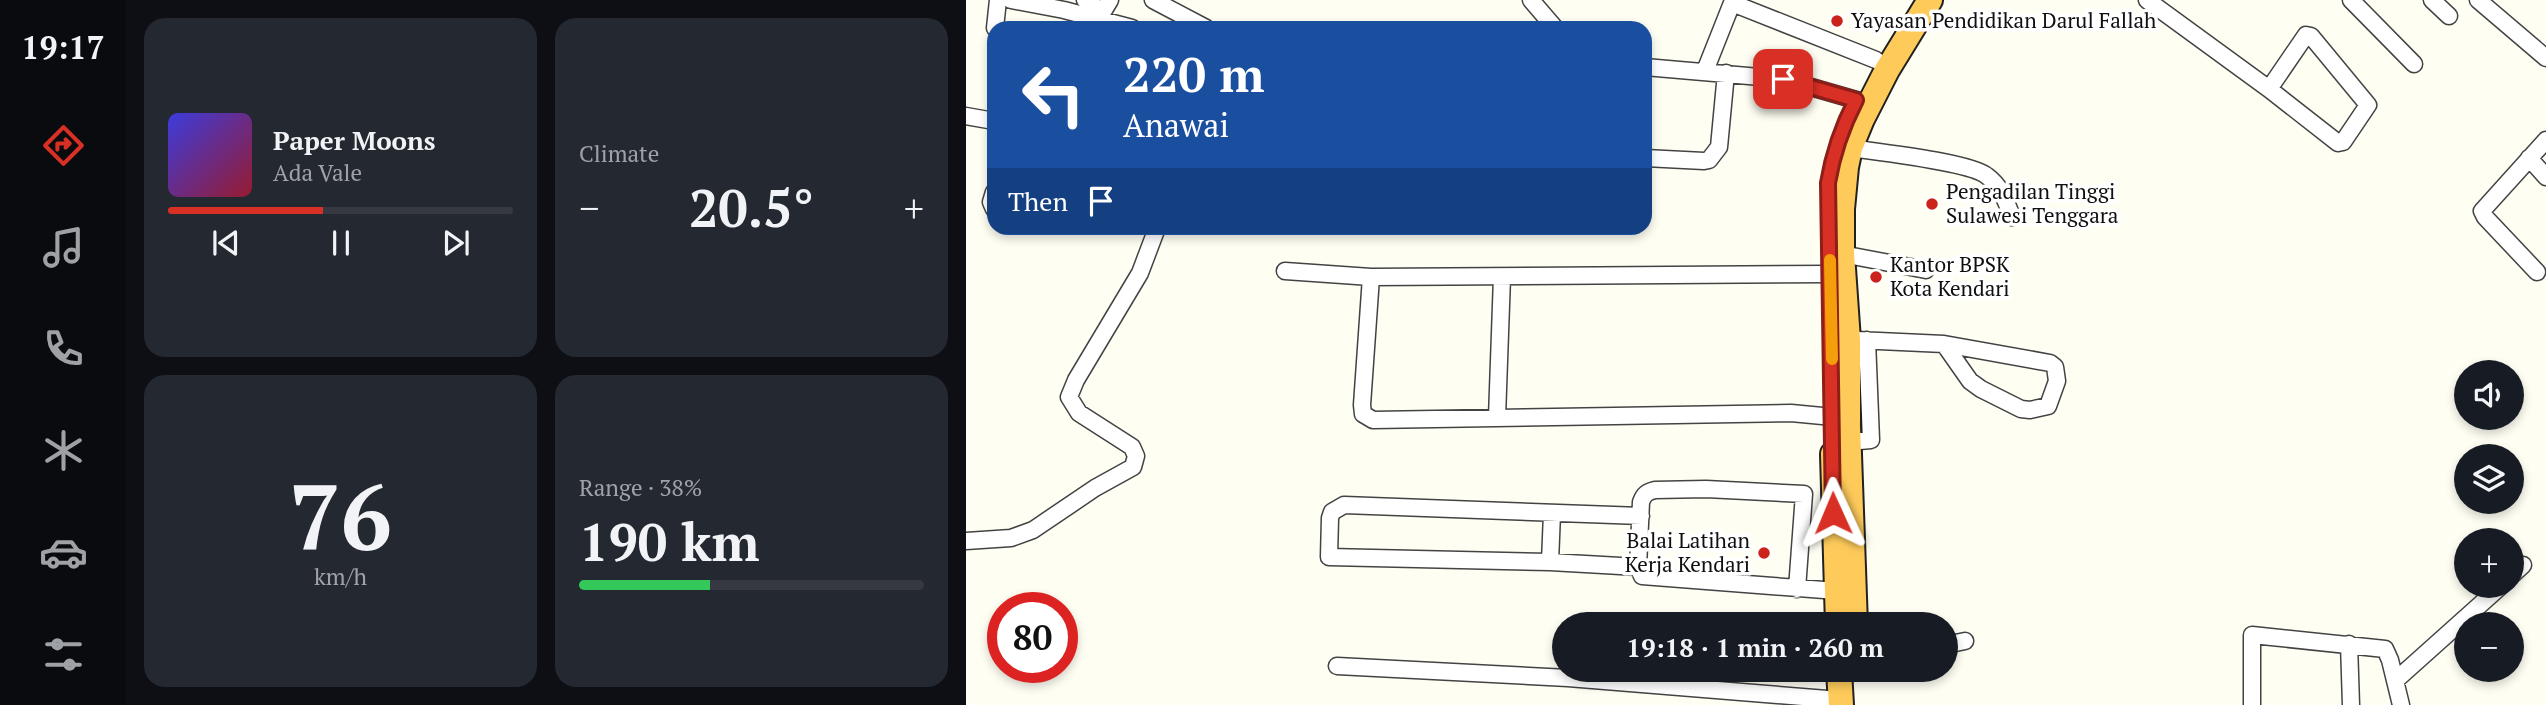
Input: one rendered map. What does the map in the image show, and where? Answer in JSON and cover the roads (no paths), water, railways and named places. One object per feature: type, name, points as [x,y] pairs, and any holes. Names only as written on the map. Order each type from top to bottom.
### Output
[{"type":"highway","points":[[1838,612],[1833,490],[1836,264],[1850,148],[1876,60],[1905,23],[1930,0]]},
{"type":"highway","points":[[1855,612],[1848,442],[1857,340],[1836,264],[1828,183],[1841,130],[1863,102],[1905,23]]},
{"type":"highway","points":[[1842,682],[1846,703]]},
{"type":"highway","points":[[1846,703],[1853,682]]},
{"type":"street","points":[[996,21],[998,0]]},
{"type":"street","points":[[1011,0],[1064,10],[1104,11]]},
{"type":"street","points":[[1085,0],[1120,21]]},
{"type":"street","points":[[1153,0],[1193,21]]},
{"type":"street","points":[[1531,0],[1549,21]]},
{"type":"street","points":[[2147,0],[2338,143],[2343,142],[2368,106],[2313,38],[2307,35],[2269,89]]},
{"type":"street","points":[[2351,0],[2414,64]]},
{"type":"street","points":[[2432,0],[2449,16]]},
{"type":"street","points":[[2478,0],[2546,58]]},
{"type":"street","points":[[1705,71],[1733,1],[1876,60]]},
{"type":"street","points":[[1652,67],[1783,79],[1863,102]]},
{"type":"street","points":[[1652,158],[1704,161],[1715,155],[1719,147],[1726,73]]},
{"type":"street","points":[[966,116],[987,120]]},
{"type":"street","points":[[2537,272],[2483,214],[2483,208],[2546,140]]},
{"type":"street","points":[[1850,148],[1963,166],[1986,174],[2002,192],[2012,217]]},
{"type":"street","points":[[2529,158],[2546,177]]},
{"type":"street","points":[[966,541],[1011,538],[1033,530],[1095,488],[1133,467],[1136,456],[1132,447],[1079,413],[1069,397],[1076,380],[1140,273],[1154,235]]},
{"type":"street","points":[[1285,271],[1371,277],[1502,278],[1836,264],[1926,270]]},
{"type":"street","points":[[1371,277],[1363,414],[1373,420],[1791,413],[1833,417]]},
{"type":"street","points":[[1497,417],[1502,278]]},
{"type":"street","points":[[1857,340],[1944,344],[2050,363],[2055,367],[2057,381],[2048,406],[2021,409],[1981,389],[1970,381],[1944,344]]},
{"type":"street","points":[[1797,589],[1804,494],[1706,489],[1655,490],[1644,496],[1639,574],[1646,577],[1797,589],[1837,590]]},
{"type":"street","points":[[1638,567],[1550,562],[1329,557],[1330,518],[1332,512],[1343,505],[1641,516]]},
{"type":"street","points":[[1550,562],[1552,513]]},
{"type":"street","points":[[2396,680],[2488,598]]},
{"type":"street","points":[[2252,705],[2252,635],[2385,649],[2401,705]]},
{"type":"street","points":[[1958,642],[1965,640]]},
{"type":"street","points":[[2349,644],[2351,705]]},
{"type":"street","points":[[1337,666],[1552,673]]},
{"type":"street","points":[[1645,682],[1846,703]]},
{"type":"place","name":"Yayasan Pendidikan Darul Fallah","points":[[1837,21]]},
{"type":"place","name":"Pengadilan Tinggi Sulawesi Tenggara","points":[[1932,204]]},
{"type":"place","name":"Kantor BPSK Kota Kendari","points":[[1876,277]]},
{"type":"place","name":"Balai Latihan Kerja Kendari","points":[[1764,553]]}]
